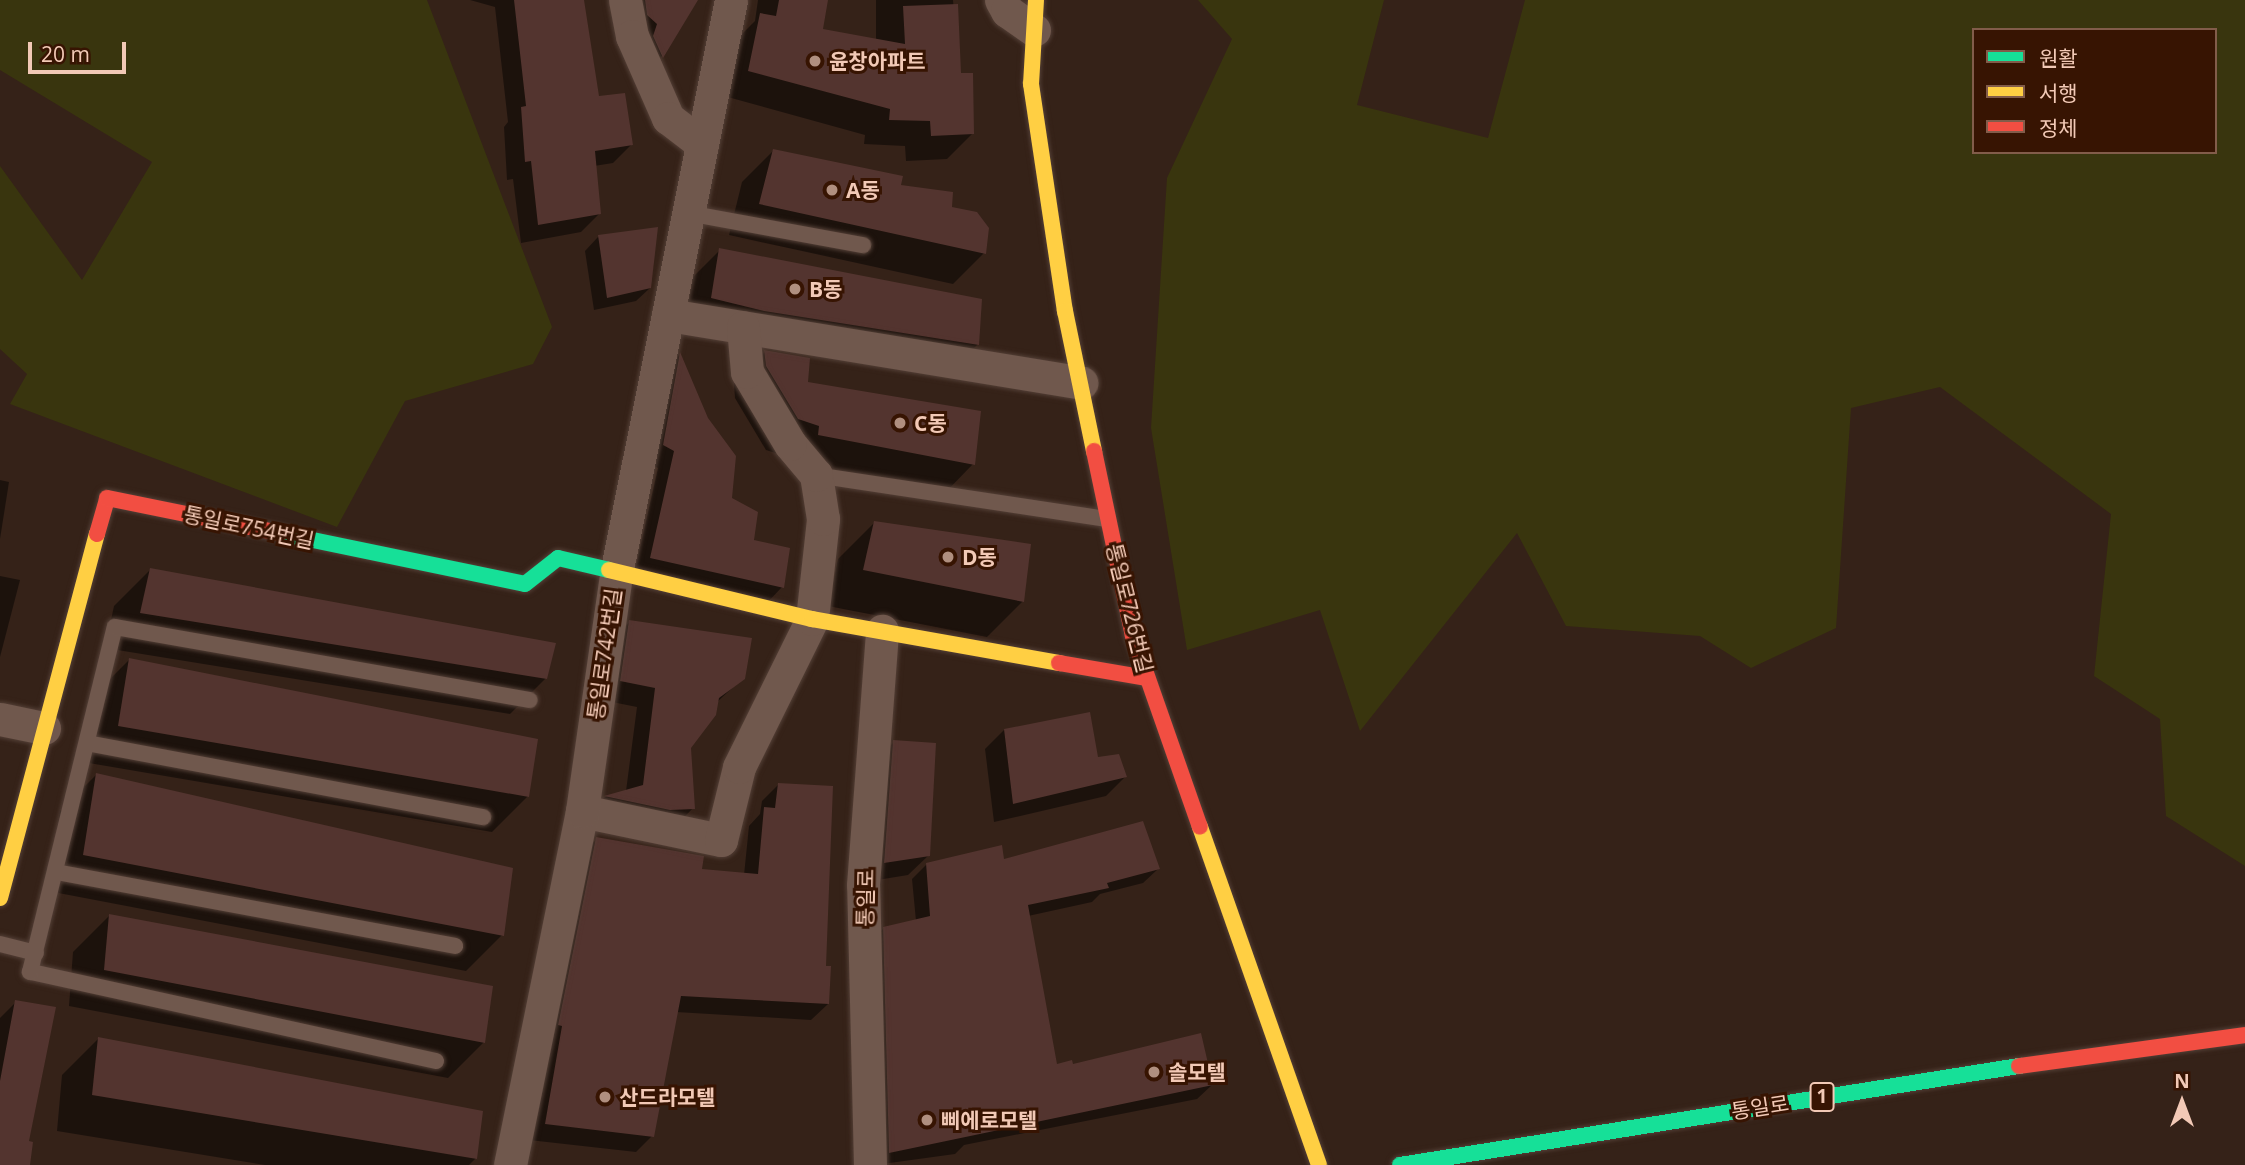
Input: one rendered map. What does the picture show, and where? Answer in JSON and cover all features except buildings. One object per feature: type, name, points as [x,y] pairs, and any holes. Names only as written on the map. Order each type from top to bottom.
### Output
[{"type":"street","points":[[625,0],[632,36],[668,118],[702,144]]},
{"type":"street","name":"통일로742번길","points":[[510,1165],[582,811],[617,569],[731,0]]},
{"type":"street","name":"통일로726번길","points":[[1001,0],[1007,11],[1035,15],[1031,83],[1081,383],[1133,636],[1319,1165]]},
{"type":"street","points":[[668,315],[1081,383]]},
{"type":"street","points":[[582,811],[721,840],[739,767],[811,619],[823,519],[816,475],[790,444],[747,372],[743,327]]},
{"type":"street","name":"통일로754번길","points":[[0,898],[107,498],[524,584],[558,558],[617,569]]},
{"type":"street","points":[[617,569],[811,619],[1147,678]]},
{"type":"street","name":"통일로","points":[[870,1165],[863,885],[883,631]]},
{"type":"street","points":[[0,719],[44,728]]},
{"type":"street","name":"통일로","points":[[1400,1165],[2164,1043],[2245,1035]]},
{"type":"lane","points":[[688,213],[863,245]]},
{"type":"lane","points":[[816,475],[1109,519]]},
{"type":"lane","points":[[436,1061],[30,972],[115,627],[530,700]]},
{"type":"lane","points":[[87,743],[483,817]]},
{"type":"lane","points":[[56,872],[455,946]]},
{"type":"lane","points":[[0,944],[36,953]]},
{"type":"shaded area","points":[[0,0],[427,0],[552,327],[533,364],[405,401],[337,527],[10,404],[27,374],[0,349],[0,166],[82,280],[152,162],[0,70]]},
{"type":"shaded area","points":[[1198,0],[1384,0],[1357,105],[1488,138],[1525,0],[2245,0],[2245,866],[2166,816],[2160,719],[2094,676],[2111,514],[1940,387],[1851,408],[1836,628],[1751,668],[1700,636],[1566,626],[1517,533],[1360,731],[1320,610],[1187,650],[1151,428],[1167,178],[1232,39]]},
{"type":"traffic: fast","points":[[279,533],[525,584],[558,558],[609,570]]},
{"type":"traffic: fast","points":[[1400,1165],[2019,1066]]},
{"type":"traffic: slow","points":[[1036,0],[1031,84],[1065,311],[1094,451]]},
{"type":"traffic: slow","points":[[0,898],[97,534]]},
{"type":"traffic: slow","points":[[609,570],[812,619],[1059,663]]},
{"type":"traffic: slow","points":[[1200,827],[1319,1165]]},
{"type":"traffic: jam","points":[[1094,451],[1133,636],[1200,827]]},
{"type":"traffic: jam","points":[[97,534],[107,498],[279,533]]},
{"type":"traffic: jam","points":[[1059,663],[1147,678]]},
{"type":"traffic: jam","points":[[2019,1066],[2245,1035]]},
{"type":"place","name":"윤창아파트","points":[[815,61]]},
{"type":"place","name":"A동","points":[[832,190]]},
{"type":"place","name":"B동","points":[[795,289]]},
{"type":"place","name":"C동","points":[[900,423]]},
{"type":"place","name":"D동","points":[[948,557]]},
{"type":"place","name":"솔모텔","points":[[1154,1072]]},
{"type":"place","name":"산드라모텔","points":[[605,1097]]},
{"type":"place","name":"삐에로모텔","points":[[927,1120]]}]
